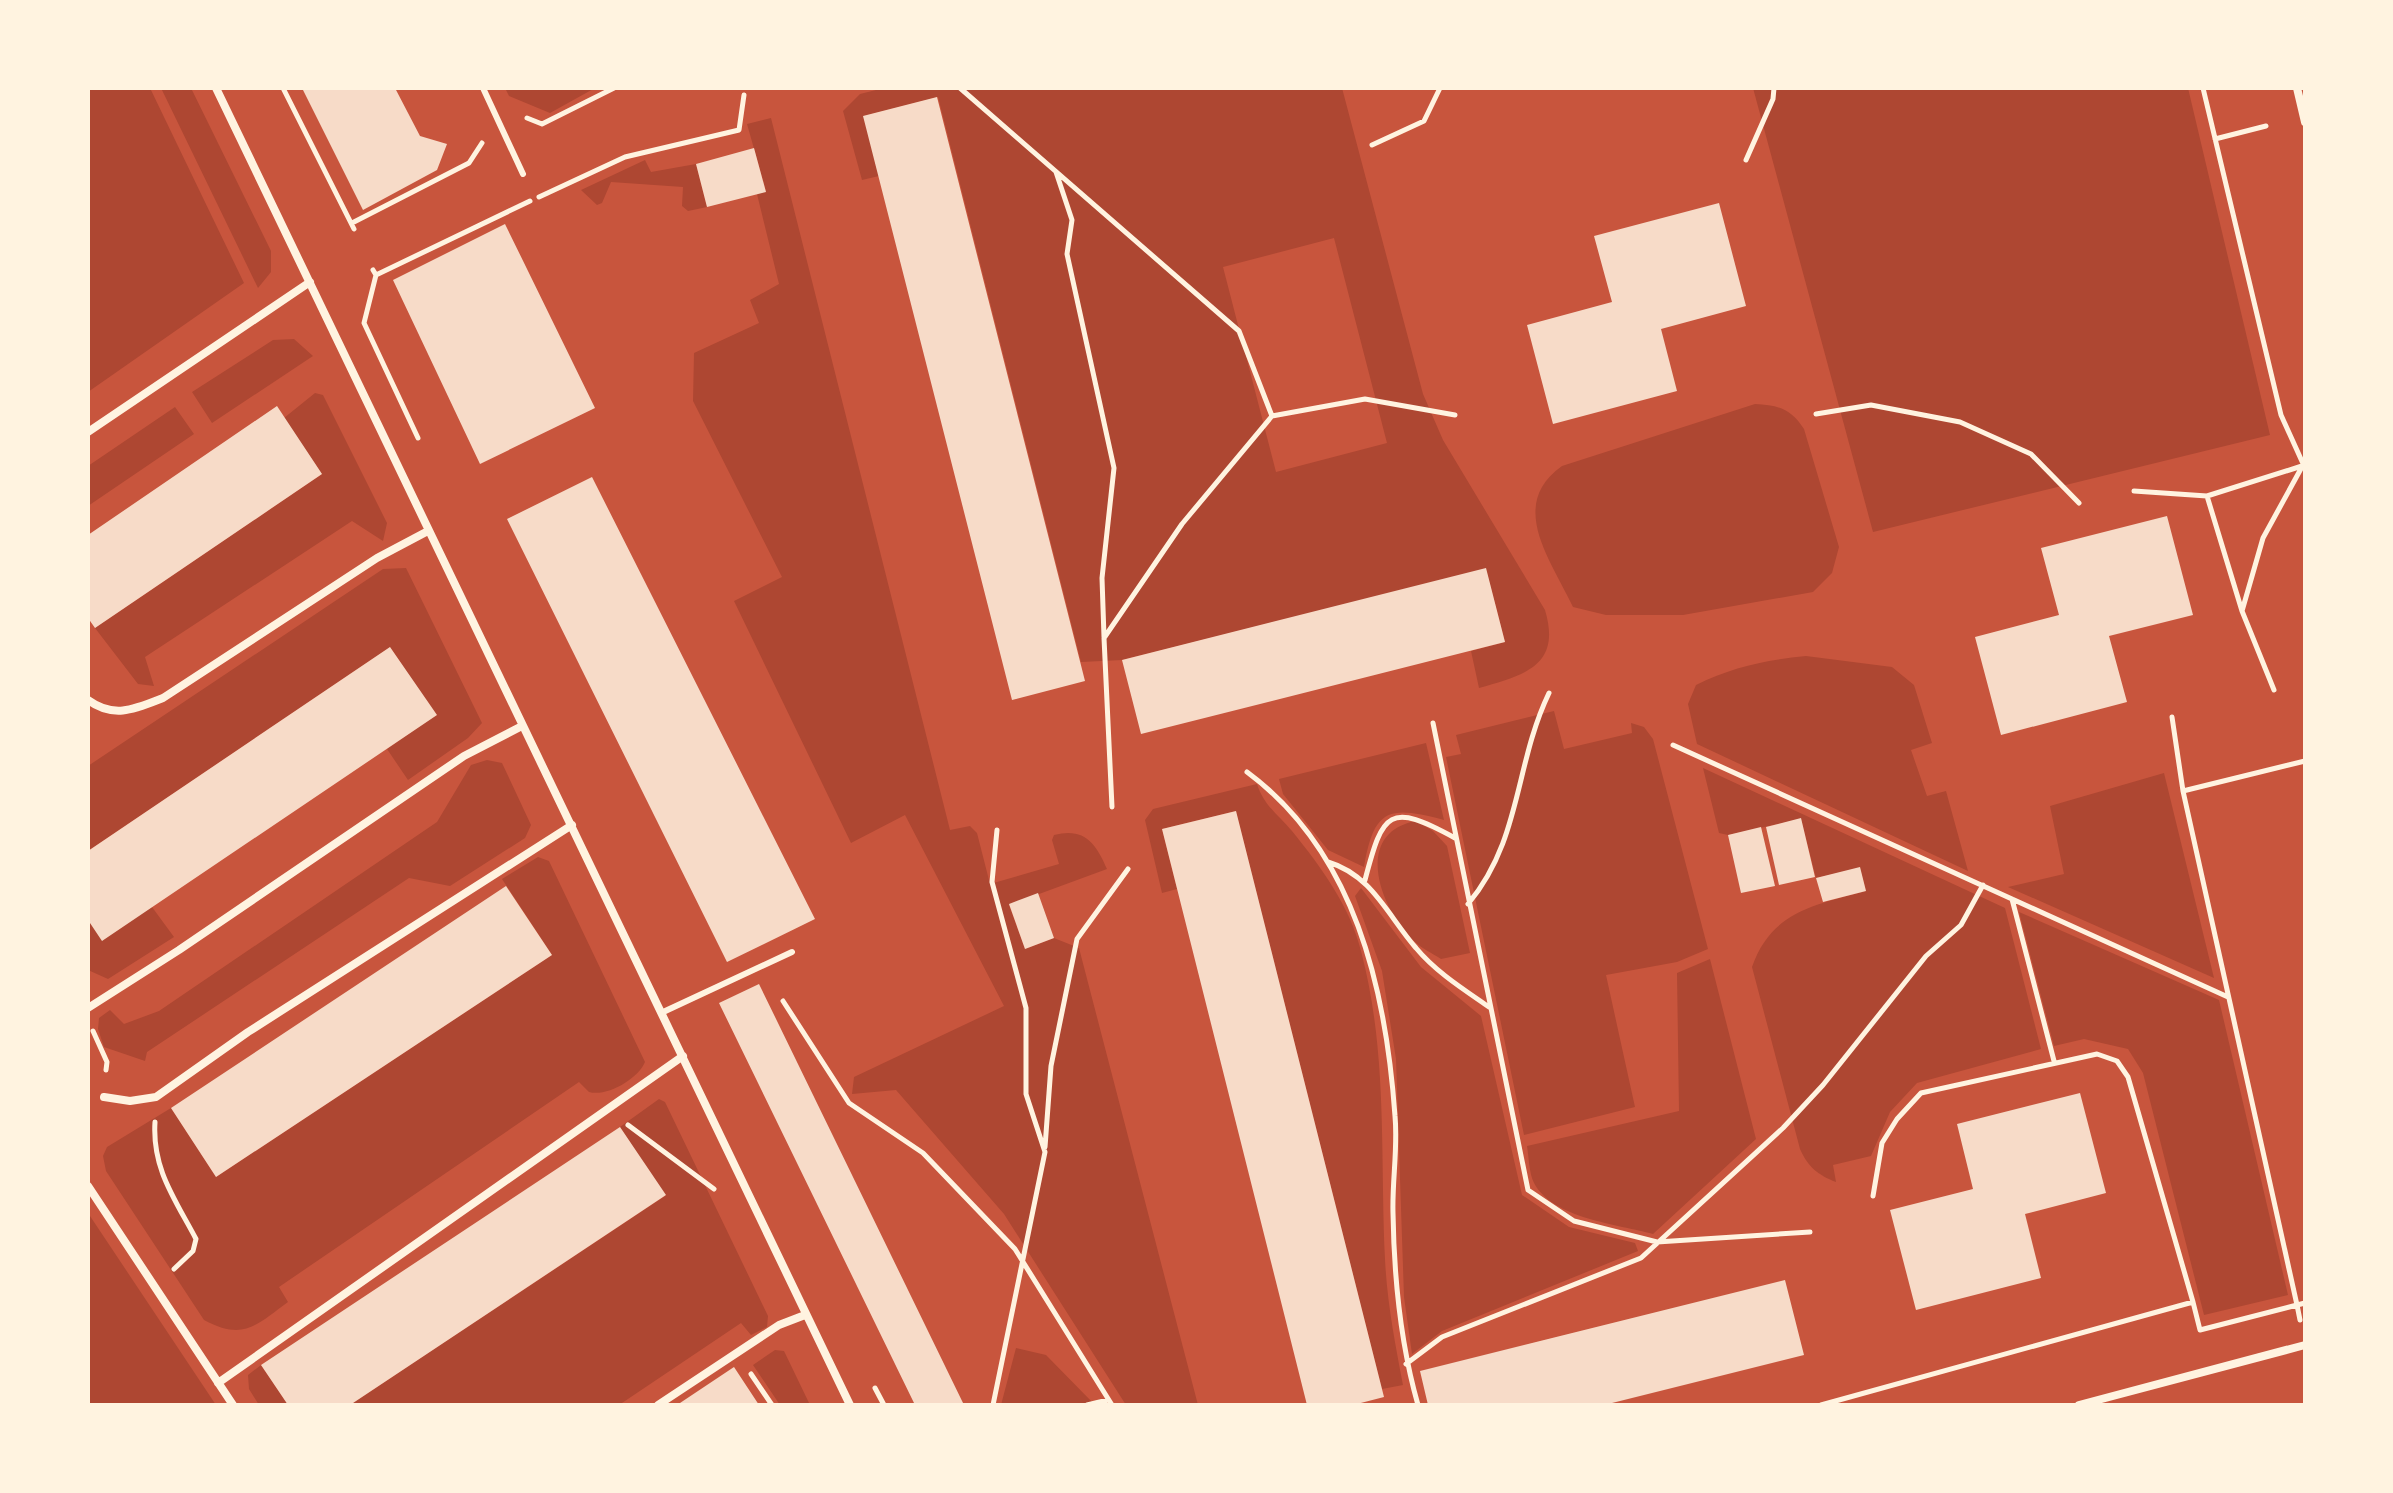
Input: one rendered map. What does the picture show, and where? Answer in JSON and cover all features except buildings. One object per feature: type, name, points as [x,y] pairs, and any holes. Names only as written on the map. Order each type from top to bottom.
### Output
[{"type":"street","points":[[216,88],[850,1405]]},
{"type":"street","points":[[2297,88],[2305,122]]},
{"type":"street","points":[[88,432],[310,282]]},
{"type":"street","points":[[88,700],[103,711],[130,712],[163,698],[377,558],[428,531]]},
{"type":"street","points":[[88,1008],[167,958],[464,756],[522,726]]},
{"type":"street","points":[[104,1097],[130,1101],[156,1097],[248,1032],[572,825]]},
{"type":"street","points":[[218,1383],[683,1056]]},
{"type":"street","points":[[88,1186],[233,1405]]},
{"type":"street","points":[[658,1405],[779,1325],[805,1315]]},
{"type":"street","points":[[2079,1405],[2305,1345]]},
{"type":"lane","points":[[483,88],[502,122],[523,174]]},
{"type":"lane","points":[[661,1013],[792,952]]},
{"type":"path","points":[[283,88],[354,229]]},
{"type":"path","points":[[960,88],[1239,331],[1272,416]]},
{"type":"path","points":[[1372,145],[1424,121],[1440,88]]},
{"type":"path","points":[[1746,160],[1773,99],[1774,88]]},
{"type":"path","points":[[2203,88],[2281,415],[2304,467]]},
{"type":"path","points":[[364,323],[374,273],[625,157],[739,130],[744,95]]},
{"type":"path","points":[[2215,139],[2266,126]]},
{"type":"path","points":[[1054,168],[1072,220],[1067,254],[1114,468],[1102,578],[1112,807]]},
{"type":"path","points":[[1104,638],[1182,524],[1272,416],[1365,399],[1455,415]]},
{"type":"path","points":[[1816,414],[1871,405],[1960,422],[2031,454],[2079,503]]},
{"type":"path","points":[[2134,491],[2207,496],[2304,467]]},
{"type":"path","points":[[2242,611],[2263,538],[2304,467]]},
{"type":"path","points":[[2207,496],[2242,611],[2274,690]]},
{"type":"path","points":[[1468,904],[1487,881],[1505,845],[1533,727],[1549,693]]},
{"type":"path","points":[[2172,717],[2183,791],[2300,1323]]},
{"type":"path","points":[[1433,723],[1528,1190],[1574,1221],[1657,1242],[1810,1232]]},
{"type":"path","points":[[1673,745],[2229,997]]},
{"type":"path","points":[[2183,791],[2305,761]]},
{"type":"path","points":[[1247,772],[1273,791],[1328,862],[1345,891],[1370,958],[1387,1034],[1396,1120],[1393,1212],[1397,1298],[1406,1364],[1418,1405]]},
{"type":"path","points":[[1365,880],[1379,829],[1392,819],[1416,817],[1455,838]]},
{"type":"path","points":[[997,830],[992,882],[1026,1008],[1026,1094],[1045,1152]]},
{"type":"path","points":[[1328,862],[1344,866],[1365,880],[1417,950],[1445,977],[1490,1008]]},
{"type":"path","points":[[993,1405],[1045,1152],[1051,1066],[1077,939],[1128,869]]},
{"type":"path","points":[[1406,1364],[1442,1337],[1641,1258],[1783,1128],[1823,1085],[1926,956],[1961,925],[1983,885]]},
{"type":"path","points":[[2012,898],[2054,1061]]},
{"type":"path","points":[[783,1001],[849,1103],[923,1153],[1015,1249],[1110,1402],[1087,1405]]},
{"type":"path","points":[[1873,1196],[1882,1143],[1921,1093],[2054,1061],[2097,1054],[2117,1061],[2128,1077],[2200,1330],[2305,1303]]},
{"type":"path","points":[[154,1286],[193,1251],[196,1239],[160,1176],[153,1143],[156,1097]]},
{"type":"path","points":[[605,1109],[714,1189]]},
{"type":"path","points":[[1821,1405],[2193,1302]]},
{"type":"path","points":[[737,1353],[772,1405]]},
{"type":"shaded area","points":[[88,88],[150,88],[244,283],[88,392]]},
{"type":"shaded area","points":[[161,88],[191,88],[271,251],[271,272],[258,288]]},
{"type":"shaded area","points":[[505,88],[595,88],[550,113],[509,96]]},
{"type":"shaded area","points":[[884,88],[1342,88],[1423,394],[1443,440],[1545,610],[1548,644],[1535,666],[1524,673],[1479,688],[1471,651],[1505,642],[1486,569],[1122,660],[1081,662],[938,97],[864,116],[879,176],[862,180],[843,111],[860,94]],"holes":[[[1334,238],[1387,443],[1276,472],[1223,267]]]},
{"type":"shaded area","points":[[1753,88],[2188,88],[2270,435],[1873,532]]},
{"type":"shaded area","points":[[771,118],[950,830],[970,826],[977,833],[990,884],[1059,864],[1052,840],[1054,835],[1064,833],[1088,839],[1107,869],[1009,905],[1025,949],[1054,938],[1079,948],[1198,1405],[1126,1405],[1004,1214],[896,1090],[852,1094],[854,1077],[1004,1006],[905,815],[851,843],[734,601],[782,577],[693,401],[694,353],[759,323],[750,300],[779,284],[757,194],[766,191],[747,124]]},
{"type":"shaded area","points":[[645,160],[651,172],[696,164],[707,207],[688,211],[682,206],[683,187],[611,182],[602,203],[597,205],[581,190]]},
{"type":"shaded area","points":[[294,339],[313,356],[212,423],[192,392],[273,340]]},
{"type":"shaded area","points":[[315,393],[323,395],[387,523],[383,541],[352,521],[145,657],[154,686],[138,684],[95,628],[322,474],[284,418]]},
{"type":"shaded area","points":[[1755,404],[1783,409],[1804,429],[1839,547],[1832,573],[1813,592],[1683,615],[1606,615],[1573,607],[1539,534],[1537,498],[1546,481],[1562,466]]},
{"type":"shaded area","points":[[175,407],[194,434],[88,506],[88,466]]},
{"type":"shaded area","points":[[406,568],[482,723],[468,738],[408,780],[387,749],[436,715],[390,647],[88,851],[88,766],[383,569]]},
{"type":"shaded area","points":[[1806,656],[1892,667],[1914,685],[1932,743],[1911,750],[1927,796],[1946,791],[1968,871],[1697,744],[1688,704],[1696,685],[1750,665]]},
{"type":"shaded area","points":[[1554,711],[1564,749],[1632,733],[1631,723],[1644,727],[1653,739],[1708,949],[1677,962],[1606,975],[1635,1107],[1524,1135],[1446,757],[1461,754],[1456,735]]},
{"type":"shaded area","points":[[1426,743],[1444,820],[1409,813],[1387,816],[1373,833],[1364,867],[1328,850],[1283,794],[1279,779]]},
{"type":"shaded area","points":[[487,760],[502,763],[531,825],[525,838],[450,886],[409,878],[147,1052],[145,1061],[104,1047],[98,1029],[99,1018],[110,1010],[124,1024],[159,1011],[437,822],[471,765]]},
{"type":"shaded area","points":[[1703,768],[2005,908],[2041,1049],[1917,1083],[1890,1112],[1871,1156],[1833,1165],[1836,1182],[1814,1170],[1800,1149],[1752,967],[1760,949],[1783,922],[1812,907],[1866,891],[1860,868],[1816,878],[1801,819],[1728,835],[1719,833]]},
{"type":"shaded area","points":[[2164,773],[2214,978],[2008,887],[2064,874],[2050,806]]},
{"type":"shaded area","points":[[1257,784],[1267,804],[1324,873],[1350,918],[1361,951],[1370,989],[1379,1066],[1386,1275],[1403,1385],[1382,1389],[1236,811],[1162,829],[1177,889],[1162,893],[1145,820],[1153,809]]},
{"type":"shaded area","points":[[1416,821],[1433,831],[1447,846],[1470,953],[1441,959],[1420,946],[1402,927],[1383,892],[1378,874],[1378,856],[1384,840],[1396,828]]},
{"type":"shaded area","points":[[538,857],[549,861],[645,1062],[636,1075],[613,1089],[596,1093],[589,1092],[579,1082],[279,1287],[288,1302],[257,1324],[239,1330],[204,1320],[106,1171],[103,1156],[107,1147],[171,1108],[216,1177],[552,955],[502,879]]},
{"type":"shaded area","points":[[1361,888],[1421,967],[1481,1016],[1522,1195],[1569,1227],[1635,1243],[1638,1251],[1442,1331],[1412,1354],[1404,1297],[1396,1059],[1382,971],[1355,896]]},
{"type":"shaded area","points":[[152,907],[174,937],[108,979],[88,970],[88,920]]},
{"type":"shaded area","points":[[2019,912],[2219,1000],[2288,1295],[2204,1315],[2143,1073],[2128,1049],[2084,1039],[2054,1046]]},
{"type":"shaded area","points":[[1710,959],[1756,1139],[1653,1234],[1588,1218],[1556,1205],[1534,1183],[1527,1146],[1679,1111],[1677,973]]},
{"type":"shaded area","points":[[659,1099],[665,1102],[768,1316],[767,1327],[751,1335],[741,1323],[619,1405],[350,1405],[665,1196],[620,1127]]},
{"type":"shaded area","points":[[88,1213],[216,1405],[88,1405]]},
{"type":"shaded area","points":[[1016,1348],[1046,1355],[1095,1405],[1001,1405]]},
{"type":"shaded area","points":[[775,1350],[784,1351],[810,1405],[780,1405],[753,1365]]},
{"type":"shaded area","points":[[261,1365],[288,1405],[259,1405],[249,1389],[248,1375]]}]
